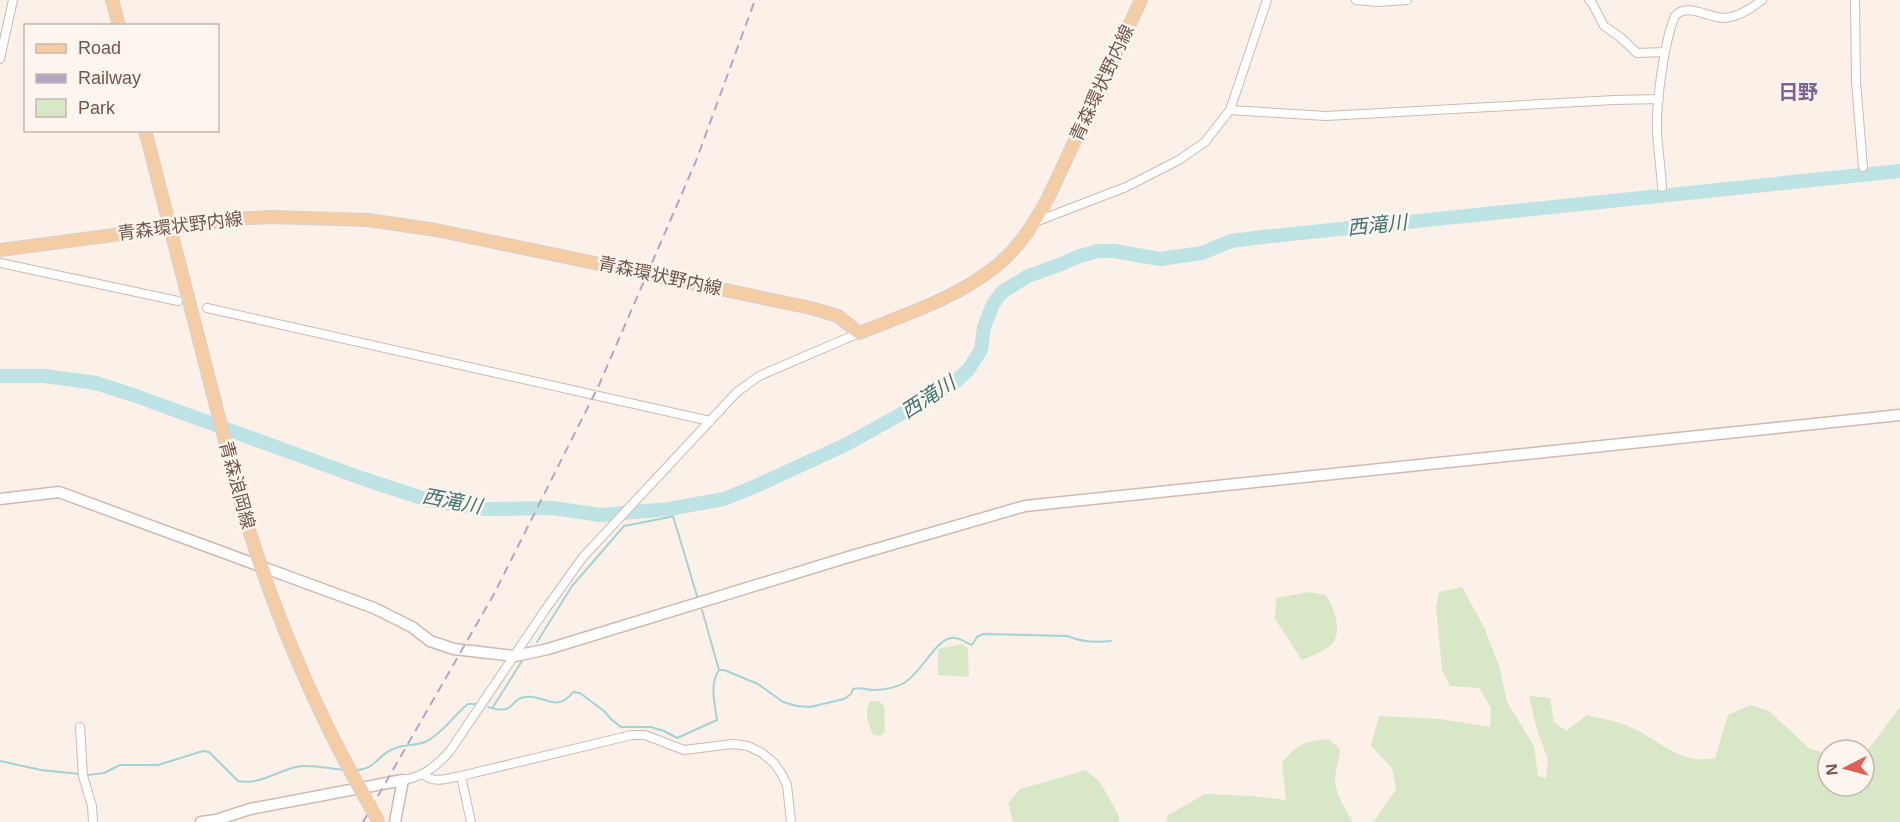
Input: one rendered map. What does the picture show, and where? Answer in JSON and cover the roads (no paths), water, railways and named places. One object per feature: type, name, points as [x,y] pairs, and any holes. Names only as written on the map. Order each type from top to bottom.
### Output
[{"type":"main road","points":[[112,0],[118,24]]},
{"type":"main road","name":"青森環状野内線","points":[[0,250],[235,219],[306,217],[368,220],[436,230],[811,308],[838,316],[859,333],[959,290],[985,274],[1001,262],[1035,222],[1050,196],[1141,0]]},
{"type":"main road","name":"青森浪岡線","points":[[146,132],[249,530],[274,602],[307,681],[379,822]]},
{"type":"street","points":[[0,59],[13,0]]},
{"type":"street","points":[[1035,222],[1126,187],[1179,160],[1205,142],[1230,110],[1268,0]]},
{"type":"street","points":[[1356,0],[1378,3],[1407,0]]},
{"type":"street","points":[[1589,0],[1605,26],[1637,53],[1665,52]]},
{"type":"street","points":[[1662,188],[1657,129],[1659,99],[1665,52],[1675,16],[1688,5],[1715,17],[1736,16],[1762,0]]},
{"type":"street","points":[[1855,0],[1856,82],[1863,167]]},
{"type":"street","points":[[1230,110],[1326,116],[1659,99]]},
{"type":"street","points":[[0,263],[178,302]]},
{"type":"street","points":[[207,308],[710,422]]},
{"type":"street","points":[[201,822],[216,820],[250,809],[403,780],[424,774],[440,763],[583,557],[737,392],[759,376],[859,333]]},
{"type":"street","points":[[0,499],[59,492],[374,608],[412,627],[430,641],[443,646],[515,656],[548,650],[834,561],[1025,506],[1900,415]]},
{"type":"street","points":[[80,727],[83,776],[92,806],[93,822]]},
{"type":"street","points":[[424,774],[430,780],[461,776],[632,735],[645,735],[684,750],[733,744],[748,746],[762,753],[782,773],[787,785],[791,822]]},
{"type":"street","points":[[461,776],[471,822]]},
{"type":"street","points":[[395,822],[403,780]]},
{"type":"waterway","name":"西滝川","points":[[0,376],[44,376],[96,383],[428,500],[486,509],[553,508],[600,515],[669,509],[724,499],[756,486],[847,444],[919,404],[955,382],[968,370],[981,350],[984,327],[993,304],[1002,292],[1028,276],[1098,251],[1114,251],[1160,259],[1202,253],[1231,241],[1263,237],[1900,171]]},
{"type":"waterway","points":[[537,642],[572,586],[624,526],[670,517],[669,509]]},
{"type":"waterway","points":[[670,517],[673,516],[697,596]]},
{"type":"waterway","points":[[702,610],[719,670]]},
{"type":"waterway","points":[[488,707],[504,710],[525,697],[561,702],[573,692],[580,693],[621,727],[651,727],[677,738],[717,720],[713,688],[719,670],[758,684],[783,702],[810,707],[844,699],[851,694],[853,689],[880,690],[904,683],[936,648],[948,639],[957,638],[972,645],[977,637],[983,634],[1067,636],[1089,642],[1111,641]]},
{"type":"waterway","points":[[493,707],[522,661]]},
{"type":"waterway","points":[[354,770],[371,766],[387,752],[397,747],[430,739],[468,704],[475,704]]},
{"type":"waterway","points":[[88,775],[104,773],[120,765],[158,765],[203,751],[209,752],[238,781],[254,781],[302,766],[345,770]]},
{"type":"waterway","points":[[0,761],[41,770],[79,774]]},
{"type":"railway","points":[[363,822],[494,594],[599,385],[696,161],[755,0]]},
{"type":"district","name":"日野","points":[[1798,92]]}]
